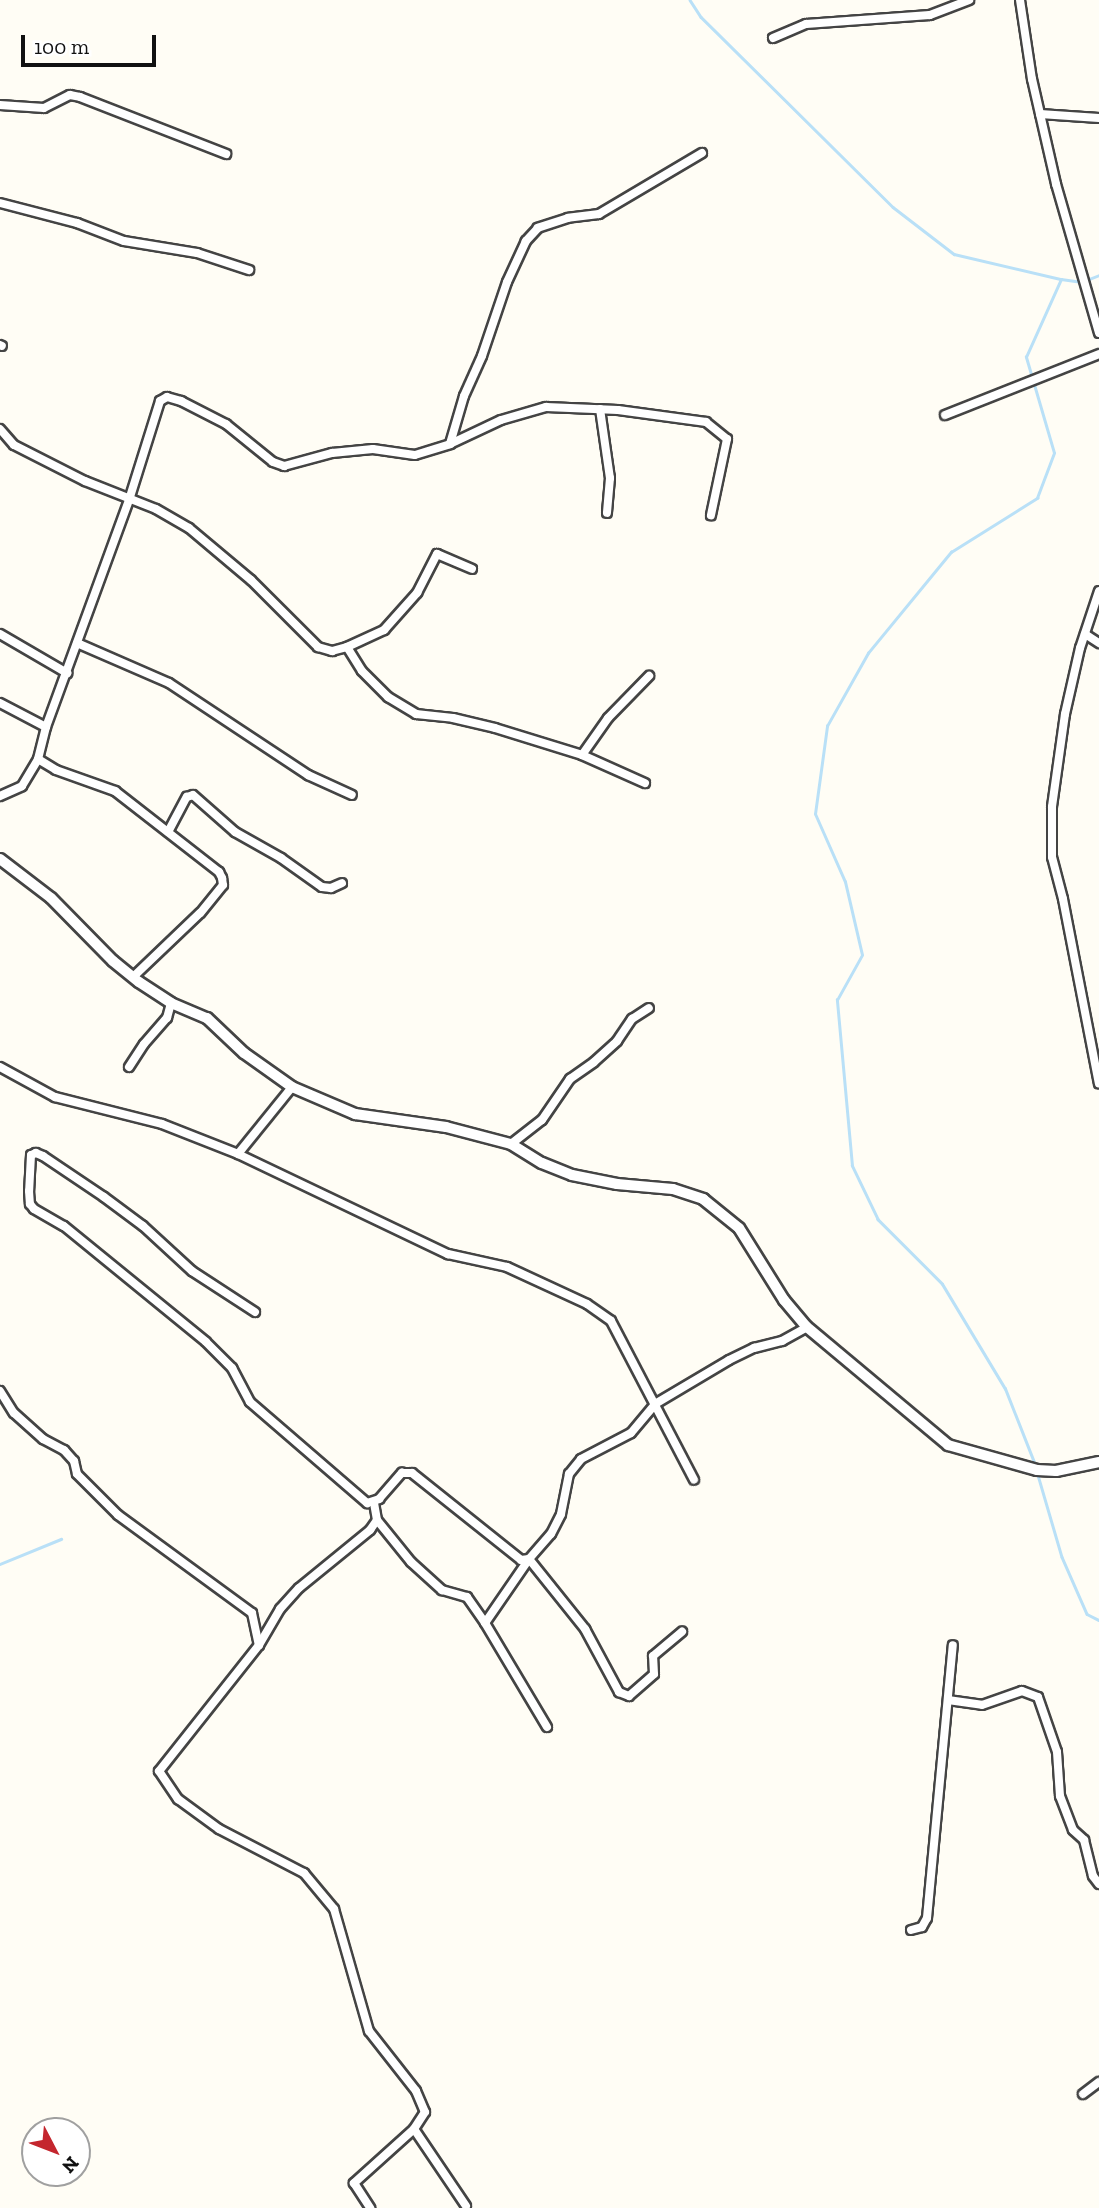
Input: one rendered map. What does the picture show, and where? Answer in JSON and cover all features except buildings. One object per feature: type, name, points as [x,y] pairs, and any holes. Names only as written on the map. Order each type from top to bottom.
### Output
[{"type":"street","points":[[774,38],[806,24],[930,15],[969,0]]},
{"type":"street","points":[[1020,0],[1040,114],[1082,282],[1099,333]]},
{"type":"street","points":[[0,105],[44,108],[71,95],[226,154]]},
{"type":"street","points":[[1040,114],[1099,118]]},
{"type":"street","points":[[450,444],[464,396],[482,356],[507,282],[526,241],[538,228],[568,218],[599,214],[702,153]]},
{"type":"street","points":[[0,203],[77,223],[124,242],[197,253],[249,270]]},
{"type":"street","points":[[945,415],[1099,354]]},
{"type":"street","points":[[0,796],[22,786],[38,759],[47,727],[129,500],[160,401],[167,397],[181,401],[226,424],[273,462],[284,466],[332,453],[373,449],[402,455],[415,454],[450,444],[501,420],[546,407],[600,409],[690,418],[706,422],[722,435],[727,446],[710,515]]},
{"type":"street","points":[[600,409],[610,478],[607,513]]},
{"type":"street","points":[[0,429],[14,445],[129,500],[156,509],[189,528],[251,580],[318,648],[332,651],[347,647],[384,629],[417,593],[437,554],[440,553],[472,569]]},
{"type":"street","points":[[1099,591],[1065,714],[1052,807],[1052,857],[1063,899],[1099,1084]]},
{"type":"street","points":[[0,634],[67,673]]},
{"type":"street","points":[[1085,634],[1099,643]]},
{"type":"street","points":[[77,643],[169,682],[308,775],[352,795]]},
{"type":"street","points":[[347,647],[362,671],[388,697],[416,714],[453,718],[495,728],[582,755],[645,783]]},
{"type":"street","points":[[582,755],[608,718],[649,676]]},
{"type":"street","points":[[0,703],[47,727]]},
{"type":"street","points":[[38,759],[56,769],[115,791],[219,872],[223,884],[200,913],[134,976]]},
{"type":"street","points":[[168,832],[187,797],[193,795],[236,832],[272,852],[322,887],[331,888],[342,883]]},
{"type":"street","points":[[0,859],[51,898],[113,961],[171,1003],[207,1018],[252,1059],[292,1087],[355,1114],[446,1127],[511,1144],[542,1163],[572,1175],[617,1184],[673,1189],[703,1199],[739,1228],[784,1300],[807,1327],[924,1427],[954,1448],[1037,1470],[1056,1471],[1099,1462]]},
{"type":"street","points":[[129,1067],[144,1044],[167,1018],[171,1003]]},
{"type":"street","points":[[511,1144],[542,1120],[570,1079],[594,1062],[617,1041],[632,1019],[649,1008]]},
{"type":"street","points":[[0,1067],[55,1097],[162,1124],[238,1154],[448,1254],[507,1267],[587,1304],[611,1321],[694,1480]]},
{"type":"street","points":[[238,1154],[292,1087]]},
{"type":"street","points":[[255,1312],[192,1271],[143,1226],[104,1197],[43,1156],[36,1153],[30,1155],[29,1191],[34,1209],[64,1226],[206,1342],[232,1368],[250,1402],[368,1503],[374,1503],[402,1473],[412,1473],[521,1560],[529,1559]]},
{"type":"street","points":[[485,1623],[529,1559],[551,1534],[561,1514],[569,1474],[580,1459],[632,1433],[655,1405],[729,1360],[754,1348],[782,1341],[807,1327]]},
{"type":"street","points":[[0,1391],[14,1413],[43,1439],[69,1456],[74,1461],[77,1474],[118,1514],[252,1613],[259,1645]]},
{"type":"street","points":[[374,1503],[377,1520],[411,1562],[442,1590],[467,1598],[485,1623],[547,1727]]},
{"type":"street","points":[[370,2208],[354,2183],[414,2129],[425,2112],[416,2091],[369,2031],[334,1909],[304,1873],[219,1829],[178,1799],[159,1771],[259,1645],[280,1609],[299,1588],[370,1530],[377,1520]]},
{"type":"street","points":[[529,1559],[585,1629],[620,1692],[629,1696],[654,1674],[653,1656],[682,1632]]},
{"type":"street","points":[[911,1930],[922,1927],[927,1918],[953,1645]]},
{"type":"street","points":[[948,1699],[982,1705],[1022,1691],[1038,1697],[1057,1752],[1059,1797],[1073,1830],[1084,1840],[1093,1876],[1099,1884]]},
{"type":"street","points":[[1083,2094],[1099,2082]]},
{"type":"street","points":[[414,2129],[466,2206]]},
{"type":"waterway","points":[[690,0],[701,17],[893,207],[954,254],[1061,279],[1082,282],[1099,275]]},
{"type":"waterway","points":[[1035,1465],[1005,1389],[942,1284],[878,1220],[852,1166],[837,1000],[862,955],[845,882],[815,814],[827,726],[868,653],[951,552],[1037,498],[1054,453],[1026,357],[1061,279]]},
{"type":"waterway","points":[[1038,1475],[1062,1557],[1087,1614],[1099,1620]]},
{"type":"waterway","points":[[0,1564],[61,1539]]}]
